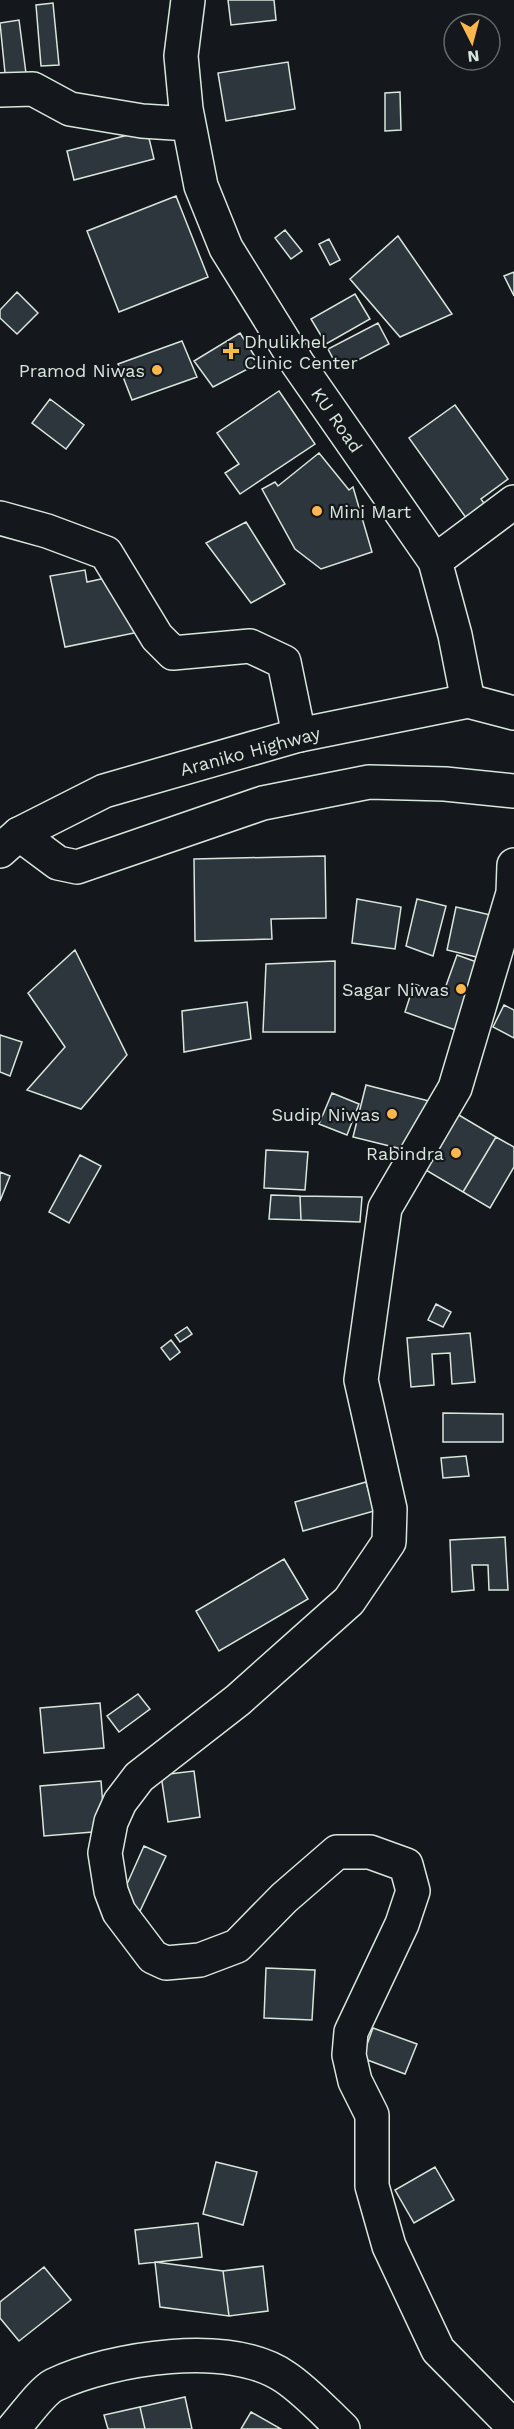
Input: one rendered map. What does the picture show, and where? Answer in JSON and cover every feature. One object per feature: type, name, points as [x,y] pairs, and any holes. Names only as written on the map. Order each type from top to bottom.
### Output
[{"type":"main road","name":"KU Road","points":[[188,0],[181,56],[189,124],[201,186],[226,248],[298,364],[435,561],[455,635],[468,701]]},
{"type":"main road","points":[[0,90],[33,89],[70,109],[142,122],[189,124]]},
{"type":"main road","points":[[435,561],[514,502]]},
{"type":"main road","points":[[0,518],[47,531],[106,553],[157,637],[172,652],[250,646],[284,662],[299,735]]},
{"type":"main road","name":"Araniko Highway","points":[[9,842],[104,791],[299,735],[468,701],[514,713]]},
{"type":"main road","points":[[9,842],[58,863],[77,867],[263,803],[369,782],[445,784],[514,790]]},
{"type":"main road","points":[[514,865],[513,892],[455,1088],[385,1208],[361,1380],[390,1509],[389,1542],[349,1601],[238,1700],[139,1777],[116,1812],[105,1853],[111,1891],[119,1912],[153,1957],[166,1963],[200,1960],[237,1946],[284,1898],[338,1852],[370,1852],[406,1865],[413,1891],[402,1924],[351,2032],[350,2055],[355,2081],[372,2115],[372,2186],[389,2246],[438,2350],[514,2427]]},
{"type":"main road","points":[[14,2429],[52,2386],[99,2370],[181,2354],[240,2358],[284,2376],[344,2429]]},
{"type":"building","points":[[228,0],[274,0],[276,20],[231,25]]},
{"type":"building","points":[[53,3],[59,65],[41,66],[36,5]]},
{"type":"building","points":[[19,20],[27,81],[6,83],[0,23]]},
{"type":"building","points":[[288,62],[295,109],[226,121],[218,73]]},
{"type":"building","points":[[400,92],[401,130],[385,131],[385,93]]},
{"type":"building","points":[[147,130],[154,159],[74,180],[67,151]]},
{"type":"building","points":[[176,196],[208,277],[119,312],[87,231]]},
{"type":"building","points":[[285,230],[302,251],[291,259],[275,238]]},
{"type":"building","points":[[398,236],[452,314],[400,337],[350,279]]},
{"type":"building","points":[[329,239],[340,260],[330,265],[319,244]]},
{"type":"building","points":[[514,272],[514,296],[504,276]]},
{"type":"building","points":[[17,292],[38,313],[17,334],[0,318],[0,310]]},
{"type":"building","points":[[355,294],[370,319],[326,344],[311,319]]},
{"type":"building","points":[[378,323],[389,344],[339,370],[328,349]]},
{"type":"building","name":"Dhulikhel Clinic Center","points":[[240,333],[259,363],[213,387],[194,361]]},
{"type":"building","name":"Pramod Niwas","points":[[182,341],[197,377],[132,400],[118,364]]},
{"type":"building","points":[[279,391],[315,444],[240,494],[225,473],[239,464],[217,433]]},
{"type":"building","points":[[50,399],[84,425],[66,449],[32,423]]},
{"type":"building","points":[[455,405],[508,479],[481,499],[488,509],[469,522],[409,438]]},
{"type":"building","name":"Mini Mart","points":[[319,453],[349,490],[353,487],[372,552],[321,569],[295,549],[262,489],[275,482],[278,486]]},
{"type":"building","points":[[246,522],[285,584],[251,603],[206,543]]},
{"type":"building","points":[[85,570],[87,582],[110,577],[139,632],[65,647],[50,576]]},
{"type":"building","points":[[325,856],[326,918],[271,919],[272,939],[195,941],[194,859]]},
{"type":"building","points":[[357,899],[401,907],[395,949],[352,943]]},
{"type":"building","points":[[417,899],[446,906],[433,956],[406,946]]},
{"type":"building","points":[[456,907],[495,916],[485,959],[447,950]]},
{"type":"building","points":[[75,950],[127,1055],[81,1109],[27,1090],[65,1047],[28,993]]},
{"type":"building","name":"Sagar Niwas","points":[[457,955],[485,965],[461,1032],[405,1012],[414,984],[443,994]]},
{"type":"building","points":[[335,961],[335,1032],[263,1032],[266,964]]},
{"type":"building","points":[[247,1002],[251,1039],[184,1052],[182,1011]]},
{"type":"building","points":[[504,1005],[514,1010],[514,1038],[493,1027]]},
{"type":"building","points":[[0,1035],[22,1042],[10,1076],[0,1072]]},
{"type":"building","name":"Sudip Niwas","points":[[366,1085],[429,1101],[410,1151],[353,1137]]},
{"type":"building","points":[[332,1093],[359,1104],[347,1135],[319,1124]]},
{"type":"building","name":"Rabindra","points":[[452,1111],[496,1137],[463,1192],[419,1166]]},
{"type":"building","points":[[496,1137],[514,1147],[514,1167],[490,1208],[463,1192]]},
{"type":"building","points":[[266,1150],[308,1152],[305,1190],[264,1188]]},
{"type":"building","points":[[80,1155],[101,1166],[69,1223],[49,1212]]},
{"type":"building","points":[[0,1172],[10,1176],[0,1201]]},
{"type":"building","points":[[271,1195],[300,1196],[301,1220],[269,1219]]},
{"type":"building","points":[[300,1196],[362,1197],[360,1222],[301,1220]]},
{"type":"building","points":[[436,1304],[451,1312],[443,1327],[428,1320]]},
{"type":"building","points":[[187,1327],[192,1334],[180,1342],[175,1335]]},
{"type":"building","points":[[470,1333],[475,1382],[452,1384],[450,1353],[432,1354],[434,1385],[411,1387],[407,1338]]},
{"type":"building","points":[[171,1340],[180,1352],[170,1360],[161,1348]]},
{"type":"building","points":[[443,1413],[503,1414],[503,1442],[443,1442]]},
{"type":"building","points":[[466,1456],[469,1476],[443,1478],[441,1458]]},
{"type":"building","points":[[366,1482],[374,1511],[303,1531],[295,1502]]},
{"type":"building","points":[[505,1537],[508,1590],[489,1590],[488,1565],[472,1565],[474,1590],[452,1592],[450,1540]]},
{"type":"building","points":[[284,1559],[308,1599],[219,1651],[196,1611]]},
{"type":"building","points":[[138,1694],[150,1709],[119,1732],[107,1716]]},
{"type":"building","points":[[100,1703],[104,1748],[44,1753],[40,1708]]},
{"type":"building","points":[[194,1771],[200,1817],[168,1822],[161,1775]]},
{"type":"building","points":[[101,1781],[105,1831],[44,1836],[40,1786]]},
{"type":"building","points":[[144,1846],[166,1856],[140,1911],[119,1902]]},
{"type":"building","points":[[266,1968],[315,1970],[312,2020],[264,2018]]},
{"type":"building","points":[[373,2028],[417,2044],[405,2074],[362,2058]]},
{"type":"building","points":[[216,2162],[257,2172],[243,2225],[203,2214]]},
{"type":"building","points":[[435,2167],[454,2200],[414,2223],[395,2190]]},
{"type":"building","points":[[198,2223],[202,2257],[139,2264],[135,2230]]},
{"type":"building","points":[[155,2262],[223,2271],[229,2316],[160,2307]]},
{"type":"building","points":[[263,2266],[268,2311],[229,2316],[223,2271]]},
{"type":"building","points":[[44,2267],[71,2300],[19,2341],[0,2318],[0,2302]]},
{"type":"building","points":[[185,2397],[192,2429],[145,2429],[140,2407]]},
{"type":"building","points":[[140,2407],[145,2429],[108,2429],[104,2415]]},
{"type":"building","points":[[251,2412],[281,2429],[241,2429]]},
{"type":"place","name":"Dhulikhel Clinic Center","points":[[231,351]]},
{"type":"place","name":"Pramod Niwas","points":[[157,370]]},
{"type":"place","name":"Mini Mart","points":[[317,511]]},
{"type":"place","name":"Sagar Niwas","points":[[461,989]]},
{"type":"place","name":"Sudip Niwas","points":[[392,1114]]},
{"type":"place","name":"Rabindra","points":[[456,1153]]}]
